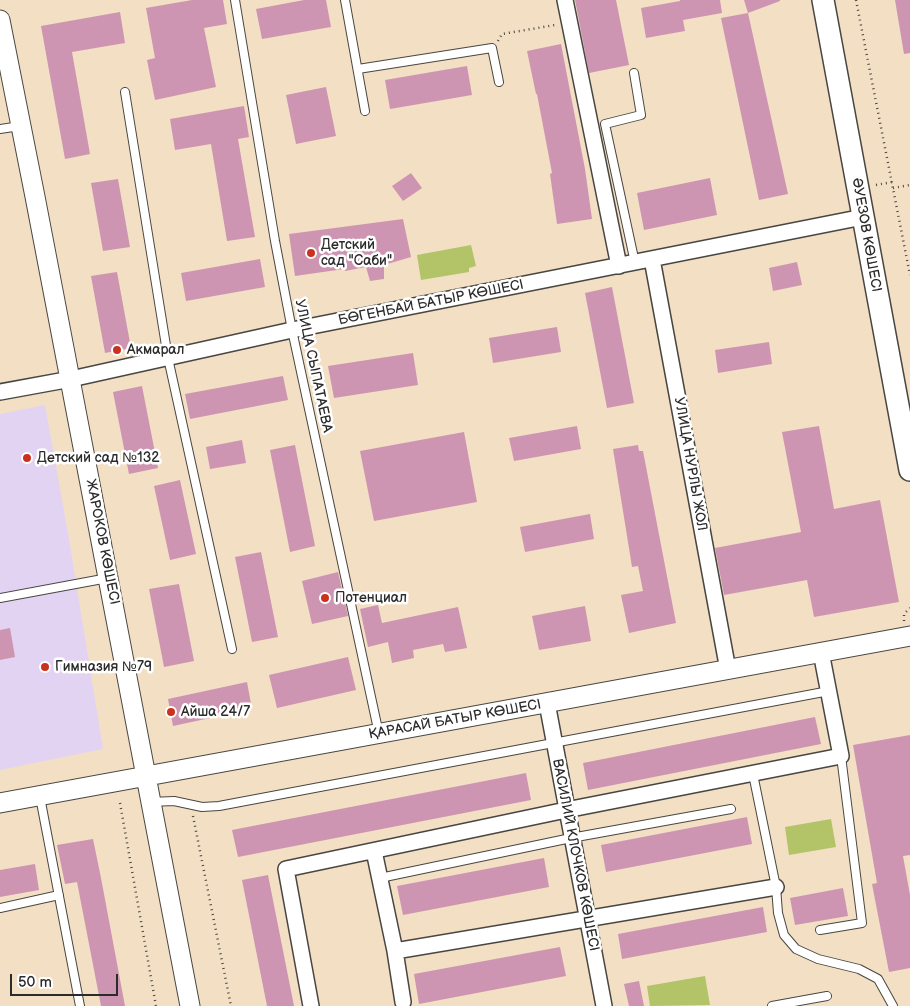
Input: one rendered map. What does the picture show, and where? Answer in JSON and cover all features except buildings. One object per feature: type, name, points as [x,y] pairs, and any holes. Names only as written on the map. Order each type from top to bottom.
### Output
[{"type":"main road","name":"ӘУЕЗОВ КӨШЕСІ","points":[[824,0],[910,470]]},
{"type":"street","points":[[565,0],[619,266]]},
{"type":"street","name":"ЖАРОКОВ КӨШЕСІ","points":[[0,20],[71,379],[145,777],[190,1006]]},
{"type":"street","name":"БӨГЕНБАЙ БАТЫР КӨШЕСІ","points":[[0,392],[71,379],[292,330],[863,217]]},
{"type":"street","name":"УЛИЦА НУРЛЫ ЖОЛ","points":[[652,259],[728,670]]},
{"type":"street","name":"ҚАРАСАЙ БАТЫР КӨШЕСІ","points":[[0,803],[910,636]]},
{"type":"street","points":[[311,1006],[286,870],[566,810],[841,756],[821,652]]},
{"type":"street","name":"ВАСИЛИЙ КЛОЧКОВ КӨШЕСІ","points":[[547,703],[604,1006]]},
{"type":"street","points":[[374,851],[395,952],[403,1002]]},
{"type":"street","points":[[395,952],[776,887]]},
{"type":"lane","name":"УЛИЦА СЫПАТАЕВА","points":[[235,0],[275,241],[292,330],[379,734]]},
{"type":"lane","points":[[345,0],[365,112]]},
{"type":"lane","points":[[358,69],[492,48],[499,82]]},
{"type":"lane","points":[[634,73],[641,115],[605,124],[635,263]]},
{"type":"lane","points":[[125,92],[168,358],[232,650]]},
{"type":"lane","points":[[0,129],[21,126]]},
{"type":"lane","points":[[0,598],[108,578]]},
{"type":"lane","points":[[150,802],[174,801],[202,807],[219,806],[829,691]]},
{"type":"lane","points":[[820,930],[862,923],[841,756]]},
{"type":"lane","points":[[753,774],[776,887],[778,913],[784,934],[796,949],[818,959],[859,969],[878,979],[893,1006]]},
{"type":"lane","points":[[40,796],[80,1006]]},
{"type":"lane","points":[[380,878],[571,838],[731,809]]},
{"type":"lane","points":[[0,908],[59,895]]},
{"type":"lane","points":[[772,1006],[826,996]]},
{"type":"path","points":[[856,0],[910,275]]},
{"type":"path","points":[[492,48],[502,34],[569,22]]},
{"type":"path","points":[[874,185],[892,182]]},
{"type":"path","points":[[893,188],[910,185]]},
{"type":"path","points":[[904,614],[910,608]]},
{"type":"path","points":[[120,803],[156,1006]]},
{"type":"path","points":[[191,804],[231,1006]]},
{"type":"shaded area","name":"Гимназия №79","points":[[45,405],[103,749],[0,770],[0,414]]},
{"type":"green space","points":[[471,245],[476,266],[469,268],[469,272],[421,280],[417,255]]},
{"type":"green space","points":[[831,819],[836,847],[789,855],[785,827]]},
{"type":"green space","points":[[705,976],[710,1005],[650,1006],[647,986]]},
{"type":"place","name":"Детский сад \"Саби\"","points":[[311,253]]},
{"type":"place","name":"Акмарал","points":[[117,350]]},
{"type":"place","name":"Детский сад №132","points":[[27,458]]},
{"type":"place","name":"Потенциал","points":[[325,598]]},
{"type":"place","name":"Гимназия №79","points":[[45,667]]},
{"type":"place","name":"Айша 24/7","points":[[171,712]]}]
